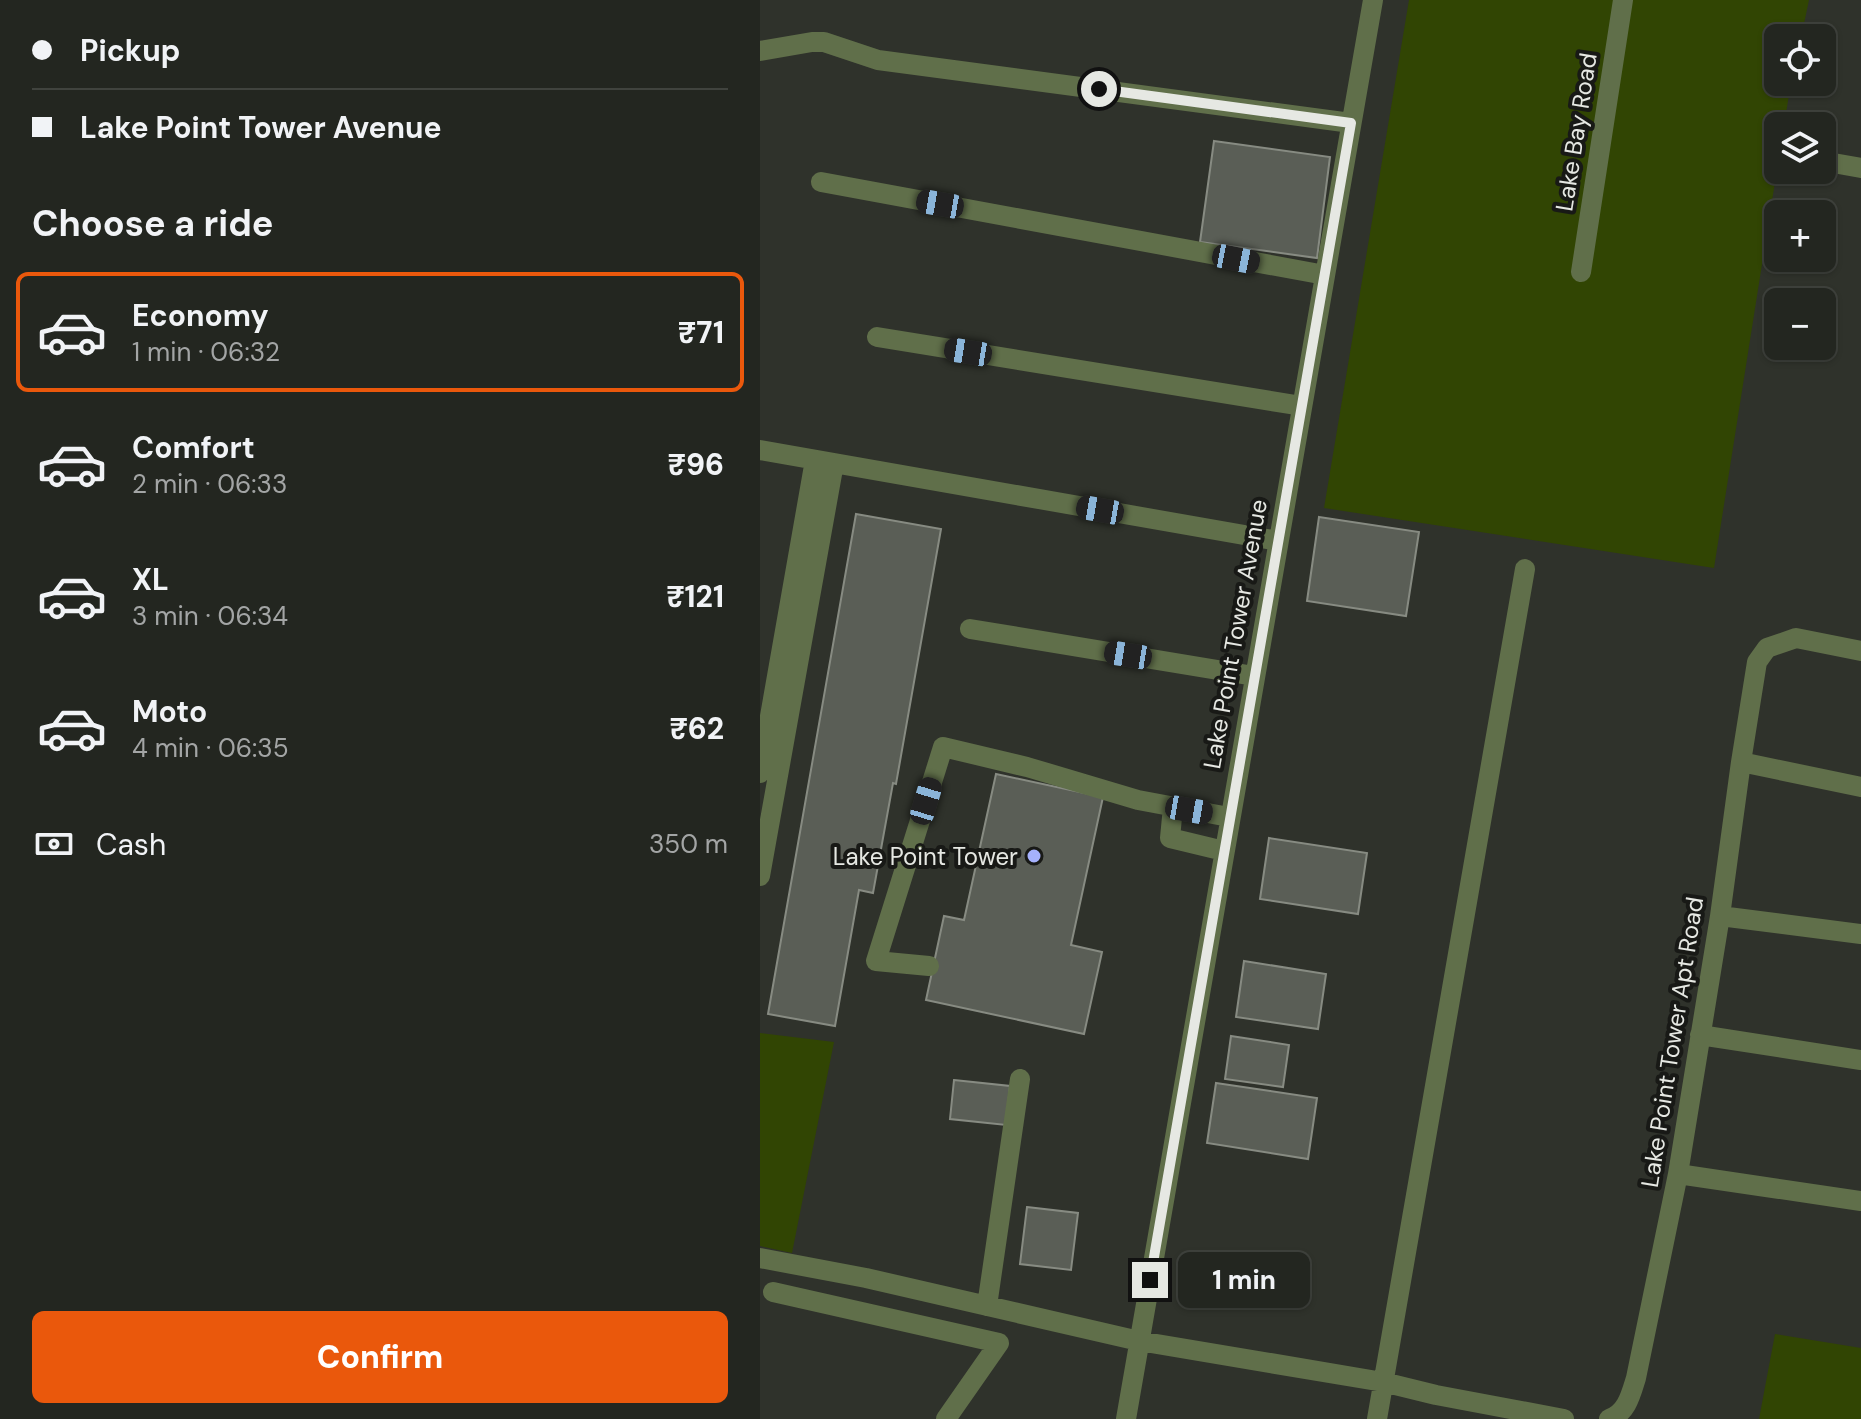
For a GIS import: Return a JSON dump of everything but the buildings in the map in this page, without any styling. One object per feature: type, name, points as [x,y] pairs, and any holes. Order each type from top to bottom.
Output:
[{"type":"street","name":"Lake Point Tower Avenue","points":[[1126,1419],[1373,0]]},
{"type":"street","name":"Lake Bay Road","points":[[1581,272],[1623,0]]},
{"type":"street","points":[[760,51],[824,42],[878,60],[1351,123]]},
{"type":"street","points":[[1836,164],[1861,168]]},
{"type":"street","points":[[821,182],[1325,275]]},
{"type":"street","points":[[877,337],[1302,406]]},
{"type":"street","points":[[760,450],[1278,541]]},
{"type":"street","points":[[760,773],[824,462]]},
{"type":"street","points":[[760,876],[824,462]]},
{"type":"street","points":[[1377,1419],[1525,569]]},
{"type":"street","points":[[970,629],[1254,676]]},
{"type":"street","name":"Lake Point Tower Apt Road","points":[[1609,1419],[1629,1402],[1636,1378],[1678,1174],[1757,662],[1767,648],[1796,638],[1861,651]]},
{"type":"street","points":[[929,966],[876,961],[943,747],[1027,767],[1138,800],[1229,817]]},
{"type":"street","points":[[1741,762],[1861,787]]},
{"type":"street","points":[[1173,807],[1170,838],[1224,851]]},
{"type":"street","points":[[1720,916],[1861,934]]},
{"type":"street","points":[[1700,1035],[1861,1060]]},
{"type":"street","points":[[987,1306],[1020,1079]]},
{"type":"street","points":[[1678,1174],[1861,1201]]},
{"type":"street","points":[[760,1258],[866,1278],[1139,1341],[1383,1382],[1564,1419]]},
{"type":"street","points":[[860,1312],[866,1278]]},
{"type":"street","points":[[773,1292],[999,1343],[946,1419]]},
{"type":"green space","points":[[1409,0],[1809,0],[1804,24],[1764,24],[1764,96],[1789,96],[1786,112],[1764,112],[1764,184],[1775,184],[1772,200],[1764,200],[1764,252],[1714,568],[1324,508]]},
{"type":"green space","points":[[760,1033],[834,1042],[792,1253],[760,1246]]},
{"type":"green space","points":[[1775,1334],[1861,1348],[1861,1419],[1759,1419]]},
{"type":"place","name":"Lake Point Tower","points":[[1034,856]]},
{"type":"route","points":[[1099,89],[1351,123],[1150,1280]]}]
